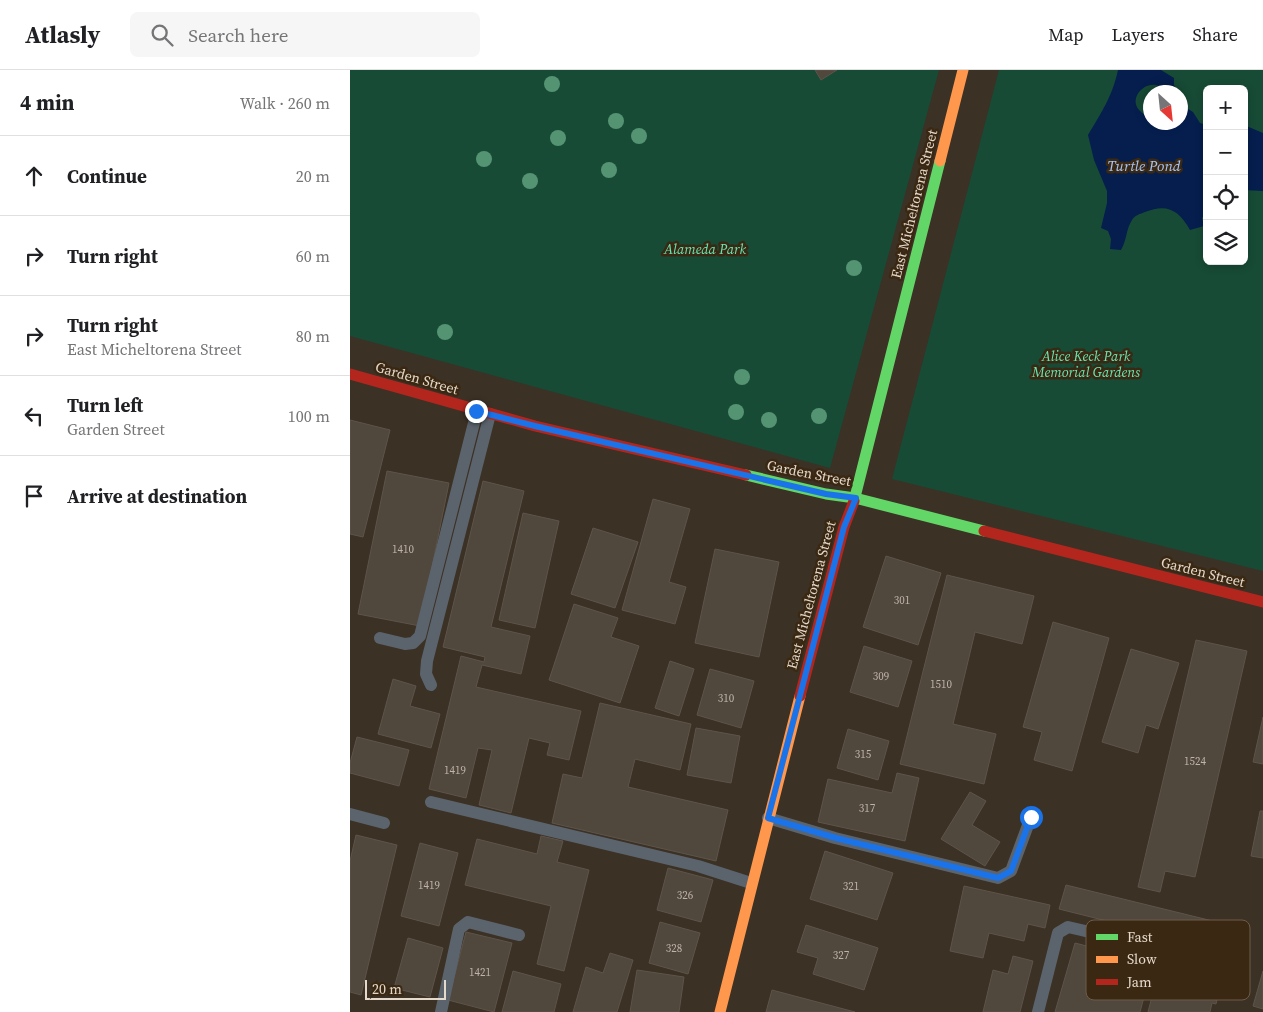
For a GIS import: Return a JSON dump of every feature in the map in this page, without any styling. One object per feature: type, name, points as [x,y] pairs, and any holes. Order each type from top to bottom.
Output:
[{"type":"street","name":"East Micheltorena Street","points":[[720,1012],[751,883],[844,527],[856,498],[963,70]]},
{"type":"street","name":"Garden Street","points":[[350,374],[476,411],[826,494],[856,498],[1263,602]]},
{"type":"lane","points":[[380,638],[405,644],[418,640],[420,636],[476,411]]},
{"type":"lane","points":[[431,686],[426,674],[427,661],[490,414]]},
{"type":"lane","points":[[431,802],[698,866],[751,883]]},
{"type":"lane","points":[[350,814],[384,823]]},
{"type":"lane","points":[[768,818],[836,838],[998,878],[1011,871],[1031,817]]},
{"type":"lane","points":[[441,1012],[458,929],[468,922],[520,935]]},
{"type":"lane","points":[[1038,1012],[1058,933],[1068,927],[1086,930]]},
{"type":"green space","name":"Alameda Park","points":[[350,70],[939,70],[830,468],[350,336]]},
{"type":"green space","name":"Alice Keck Park Memorial Gardens","points":[[999,70],[1263,70],[1263,571],[892,479]]},
{"type":"water","name":"Turtle Pond","points":[[1118,70],[1161,70],[1174,78],[1174,85],[1143,85],[1143,89],[1136,98],[1136,105],[1143,113],[1143,130],[1188,130],[1188,109],[1193,112],[1200,123],[1203,124],[1203,226],[1190,230],[1181,217],[1172,210],[1166,208],[1153,209],[1133,218],[1121,250],[1110,249],[1111,239],[1108,231],[1101,228],[1107,203],[1107,191],[1094,160],[1088,135],[1110,96]]},
{"type":"water","points":[[1248,127],[1263,133],[1263,191],[1248,190]]},
{"type":"building","points":[[815,70],[837,70],[821,80]]},
{"type":"building","points":[[350,420],[390,430],[363,537],[350,534]]},
{"type":"building","points":[[387,471],[449,483],[420,626],[358,614]]},
{"type":"building","points":[[483,481],[524,491],[491,627],[530,636],[521,674],[482,665],[476,687],[581,711],[569,760],[547,755],[550,743],[529,738],[511,813],[479,805],[492,750],[478,748],[466,798],[429,789],[461,656],[484,662],[485,657],[443,647]]},
{"type":"building","points":[[653,499],[690,509],[669,582],[686,587],[675,624],[622,610]]},
{"type":"building","points":[[523,513],[559,521],[535,628],[499,620]]},
{"type":"building","points":[[593,528],[638,542],[615,608],[571,594]]},
{"type":"building","points":[[715,549],[779,562],[759,657],[695,643]]},
{"type":"building","points":[[886,556],[941,573],[918,645],[863,627]]},
{"type":"building","points":[[947,575],[1034,596],[1022,644],[975,632],[953,724],[996,734],[984,784],[900,764]]},
{"type":"building","points":[[574,604],[618,618],[611,637],[639,646],[620,703],[549,680]]},
{"type":"building","points":[[1053,622],[1109,638],[1072,771],[1034,760],[1042,732],[1023,727]]},
{"type":"building","points":[[1196,640],[1247,651],[1195,877],[1165,871],[1160,892],[1138,887]]},
{"type":"building","points":[[864,646],[912,661],[898,707],[850,692]]},
{"type":"building","points":[[1131,649],[1179,663],[1158,729],[1146,725],[1138,753],[1102,742]]},
{"type":"building","points":[[670,661],[694,669],[679,716],[655,708]]},
{"type":"building","points":[[710,669],[754,681],[741,728],[697,715]]},
{"type":"building","points":[[393,679],[416,686],[410,706],[440,714],[431,748],[378,734]]},
{"type":"building","points":[[600,703],[691,724],[680,770],[635,759],[628,787],[728,810],[716,861],[552,823],[563,774],[582,778]]},
{"type":"building","points":[[1263,717],[1263,764],[1253,762]]},
{"type":"building","points":[[696,728],[740,736],[731,783],[687,775]]},
{"type":"building","points":[[848,729],[889,741],[878,780],[837,768]]},
{"type":"building","points":[[357,737],[409,750],[399,786],[350,773],[350,763]]},
{"type":"building","points":[[897,773],[919,778],[905,841],[818,822],[828,779],[892,793]]},
{"type":"building","points":[[970,792],[986,801],[972,825],[1000,842],[985,866],[941,839]]},
{"type":"building","points":[[1260,811],[1263,811],[1263,858],[1251,856]]},
{"type":"building","points":[[356,835],[397,845],[361,995],[350,992],[350,861]]},
{"type":"building","points":[[541,836],[563,841],[557,862],[589,870],[564,971],[537,964],[551,906],[465,885],[477,839],[537,854]]},
{"type":"building","points":[[420,843],[458,853],[439,926],[401,916]]},
{"type":"building","points":[[825,851],[893,873],[877,920],[810,899]]},
{"type":"building","points":[[668,868],[713,880],[701,922],[657,910]]},
{"type":"building","points":[[1066,885],[1209,920],[1103,920],[1059,909]]},
{"type":"building","points":[[964,886],[1050,905],[1045,928],[1028,924],[1024,941],[989,933],[983,958],[950,951]]},
{"type":"building","points":[[660,922],[700,933],[688,974],[649,963]]},
{"type":"building","points":[[806,925],[878,948],[864,990],[813,974],[818,958],[797,952]]},
{"type":"building","points":[[466,932],[512,943],[494,1012],[448,1000]]},
{"type":"building","points":[[408,938],[443,948],[430,997],[394,988]]},
{"type":"building","points":[[1075,943],[1086,946],[1086,1000],[1143,1000],[1140,1012],[1055,1012]]},
{"type":"building","points":[[610,953],[633,960],[617,1012],[573,1012],[586,967],[603,973]]},
{"type":"building","points":[[1013,956],[1033,961],[1020,1012],[983,1012],[993,970],[1008,974]]},
{"type":"building","points":[[637,970],[684,977],[679,1012],[630,1012]]},
{"type":"building","points":[[513,971],[561,984],[554,1012],[502,1012]]},
{"type":"building","points":[[1263,971],[1263,1009],[1253,1006]]},
{"type":"building","points":[[772,990],[855,1012],[766,1012]]},
{"type":"building","points":[[1151,1000],[1217,1000],[1216,1004],[1212,1003],[1210,1012],[1148,1012]]},
{"type":"traffic: fast","points":[[854,501],[940,161]]},
{"type":"traffic: fast","points":[[746,475],[826,494],[855,498],[984,531]]},
{"type":"traffic: slow","points":[[940,161],[963,70]]},
{"type":"traffic: slow","points":[[720,1012],[800,696]]},
{"type":"traffic: jam","points":[[350,374],[535,426],[746,475]]},
{"type":"traffic: jam","points":[[800,696],[844,527],[854,501]]},
{"type":"traffic: jam","points":[[984,531],[1263,602]]},
{"type":"route","points":[[476,411],[826,494],[856,498],[844,527],[768,818],[836,838],[998,878],[1011,871],[1031,817]]}]
